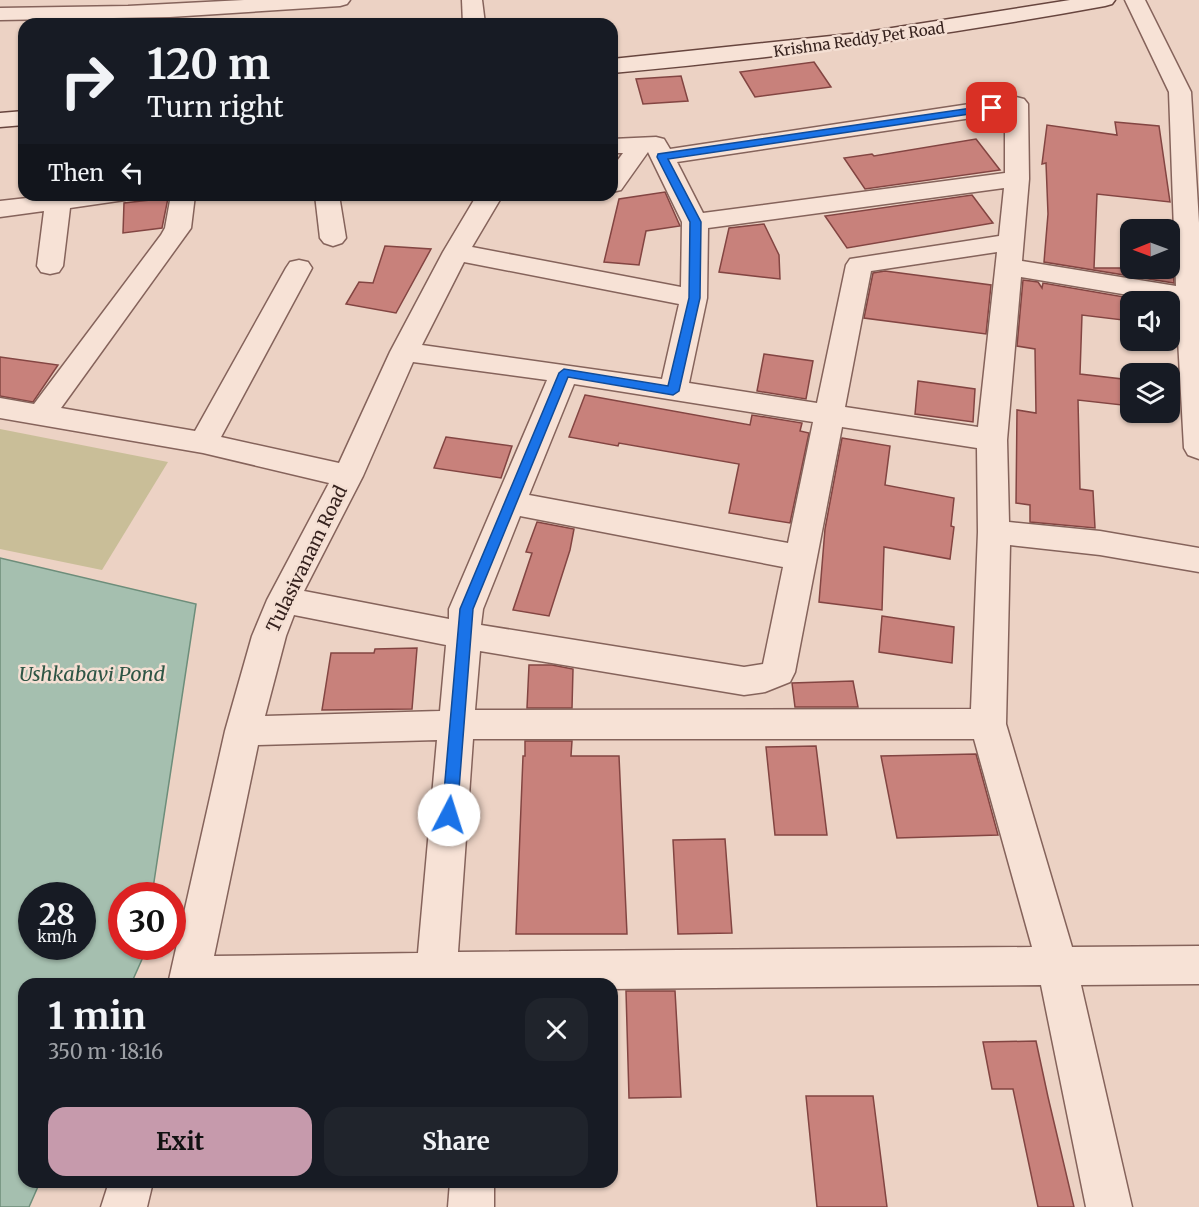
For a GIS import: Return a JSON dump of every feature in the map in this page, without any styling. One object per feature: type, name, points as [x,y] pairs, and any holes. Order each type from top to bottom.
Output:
[{"type":"street","points":[[0,14],[194,10],[340,0]]},
{"type":"street","points":[[472,0],[474,18]]},
{"type":"street","name":"Krishna Reddy Pet Road","points":[[618,48],[830,30],[1000,0]]},
{"type":"street","name":"Krishna Reddy Pet Road","points":[[618,65],[801,48],[998,20],[1105,0]]},
{"type":"street","points":[[1135,0],[1180,92],[1191,183],[1194,257],[1188,296],[1194,335],[1199,448]]},
{"type":"street","points":[[0,103],[18,102]]},
{"type":"street","points":[[618,147],[651,151],[1016,104],[1017,179],[993,440],[994,532],[988,724],[1058,966],[1109,1207]]},
{"type":"street","points":[[0,120],[18,118]]},
{"type":"street","points":[[618,183],[651,151]]},
{"type":"street","points":[[651,151],[696,222],[694,298],[673,391]]},
{"type":"street","points":[[696,222],[1017,179]]},
{"type":"street","points":[[0,209],[66,201]]},
{"type":"street","points":[[42,414],[173,237],[178,228],[182,201]]},
{"type":"street","points":[[328,201],[333,238]]},
{"type":"street","name":"Tulasivanam Road","points":[[189,978],[243,731],[269,636],[283,600],[348,476],[404,352],[486,201]]},
{"type":"street","points":[[50,266],[58,202]]},
{"type":"street","points":[[456,252],[694,298]]},
{"type":"street","points":[[283,600],[464,635],[744,681],[765,678],[778,672],[859,265],[1011,255],[1188,296]]},
{"type":"street","points":[[203,443],[299,268]]},
{"type":"street","points":[[404,352],[564,373],[993,440]]},
{"type":"street","points":[[436,974],[466,609],[564,373]]},
{"type":"street","points":[[0,408],[203,443],[348,476]]},
{"type":"street","points":[[510,503],[801,558]]},
{"type":"street","points":[[994,532],[1100,543],[1199,560]]},
{"type":"street","points":[[243,731],[457,724],[988,724]]},
{"type":"street","points":[[271,978],[436,974],[483,977],[1199,965]]},
{"type":"street","points":[[124,1207],[129,1188]]},
{"type":"street","points":[[471,1207],[472,1188]]},
{"type":"shaded area","points":[[0,429],[168,462],[102,570],[0,549]]},
{"type":"water","name":"Ushkabavi Pond","points":[[0,558],[196,604],[154,882],[108,882],[108,960],[142,960],[134,978],[18,978],[18,1188],[37,1188],[29,1207],[0,1207]]},
{"type":"building","points":[[814,62],[831,87],[755,97],[740,72]]},
{"type":"building","points":[[681,76],[688,101],[643,104],[636,79]]},
{"type":"building","points":[[1115,122],[1159,126],[1170,202],[1097,194],[1094,268],[1120,268],[1120,274],[1044,262],[1048,214],[1046,163],[1042,164],[1047,125],[1117,135]]},
{"type":"building","points":[[976,139],[1000,170],[865,189],[844,158],[872,154],[874,156]]},
{"type":"building","points":[[665,192],[680,226],[646,231],[639,265],[604,262],[619,199]]},
{"type":"building","points":[[972,195],[993,223],[847,248],[825,216]]},
{"type":"building","points":[[167,201],[162,228],[123,233],[124,203]]},
{"type":"building","points":[[764,224],[779,255],[780,279],[719,272],[729,228]]},
{"type":"building","points":[[385,246],[431,249],[396,313],[346,304],[359,282],[373,283]]},
{"type":"building","points":[[885,271],[991,285],[986,334],[864,318],[873,273]]},
{"type":"building","points":[[1149,279],[1174,279],[1174,283]]},
{"type":"building","points":[[1023,280],[1038,282],[1042,288],[1043,283],[1120,296],[1120,320],[1082,315],[1080,374],[1120,379],[1120,405],[1078,400],[1080,489],[1093,491],[1095,528],[1030,522],[1030,505],[1016,503],[1017,410],[1036,413],[1035,349],[1017,346]]},
{"type":"building","points":[[764,354],[813,361],[806,399],[757,391]]},
{"type":"building","points":[[0,357],[58,365],[33,402],[0,396]]},
{"type":"building","points":[[918,381],[975,389],[973,422],[915,414]]},
{"type":"building","points":[[585,395],[750,425],[752,415],[802,423],[800,431],[809,433],[790,523],[729,513],[739,464],[619,443],[618,446],[569,437]]},
{"type":"building","points":[[446,437],[512,446],[501,478],[434,468]]},
{"type":"building","points":[[842,438],[890,446],[885,485],[954,498],[951,526],[954,527],[950,559],[884,547],[882,610],[819,602],[825,529]]},
{"type":"building","points":[[537,522],[574,529],[570,550],[549,616],[513,610],[532,553],[526,552]]},
{"type":"building","points":[[882,616],[954,627],[952,663],[879,652]]},
{"type":"building","points":[[417,648],[412,709],[322,710],[331,653],[374,653],[375,649]]},
{"type":"building","points":[[529,665],[552,665],[573,669],[572,708],[527,708]]},
{"type":"building","points":[[853,681],[858,707],[795,707],[792,683]]},
{"type":"building","points":[[525,741],[572,741],[571,756],[619,756],[627,934],[516,934]]},
{"type":"building","points":[[816,746],[827,835],[775,835],[766,747]]},
{"type":"building","points":[[976,754],[998,835],[897,838],[881,756]]},
{"type":"building","points":[[725,839],[732,933],[678,934],[673,840]]},
{"type":"building","points":[[626,991],[675,991],[681,1097],[629,1098]]},
{"type":"building","points":[[1036,1041],[1074,1207],[1038,1207],[1013,1089],[992,1089],[983,1042]]},
{"type":"building","points":[[806,1096],[873,1096],[887,1207],[817,1207]]},
{"type":"route","points":[[449,815],[466,609],[564,373],[673,391],[694,298],[696,222],[662,157],[992,108]]}]
